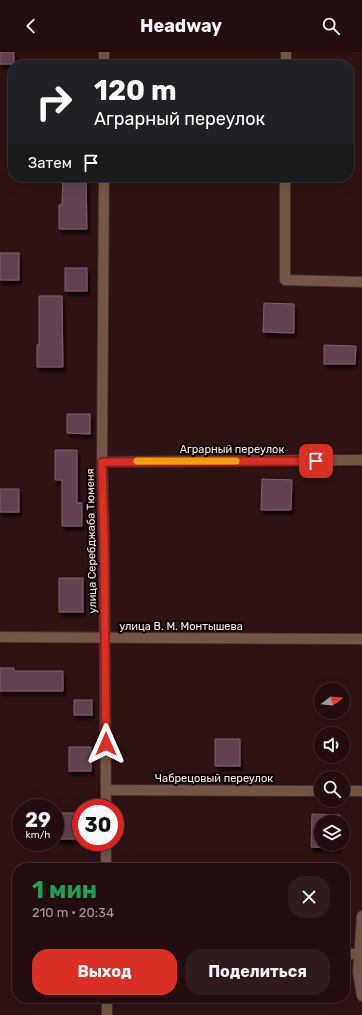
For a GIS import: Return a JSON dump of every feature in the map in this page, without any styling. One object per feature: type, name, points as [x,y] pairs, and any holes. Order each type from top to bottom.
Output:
[{"type":"street","name":"улица Серебджаба Тюменя","points":[[104,182],[102,462],[106,799]]},
{"type":"street","points":[[285,182],[285,280],[362,282]]},
{"type":"street","name":"Аграрный переулок","points":[[102,462],[362,460]]},
{"type":"street","name":"улица В. М. Монтышева","points":[[0,637],[362,639]]},
{"type":"street","name":"Чабрецовый переулок","points":[[106,790],[314,791]]},
{"type":"street","points":[[350,791],[362,791]]},
{"type":"street","points":[[106,851],[106,863]]},
{"type":"street","points":[[362,916],[358,972],[362,996]]},
{"type":"street","points":[[350,954],[359,954]]},
{"type":"street","points":[[107,1003],[107,1015]]},
{"type":"building","points":[[0,52],[14,52],[14,60],[8,60],[8,64],[0,64]]},
{"type":"building","points":[[63,182],[86,182],[87,229],[59,229],[59,205],[62,205]]},
{"type":"building","points":[[0,253],[19,253],[19,280],[0,280]]},
{"type":"building","points":[[65,268],[87,268],[87,291],[65,291]]},
{"type":"building","points":[[39,296],[62,296],[63,367],[37,367],[37,345],[39,345]]},
{"type":"building","points":[[264,303],[294,304],[294,333],[263,332]]},
{"type":"building","points":[[324,345],[356,346],[355,364],[324,364]]},
{"type":"building","points":[[67,414],[90,414],[90,434],[67,433]]},
{"type":"building","points":[[55,450],[77,450],[77,503],[82,503],[82,526],[62,526],[62,480],[55,480]]},
{"type":"building","points":[[262,479],[292,480],[291,510],[261,510]]},
{"type":"building","points":[[0,489],[19,489],[19,512],[0,512]]},
{"type":"building","points":[[59,578],[83,578],[83,612],[59,612]]},
{"type":"building","points":[[0,668],[14,668],[14,671],[63,671],[63,691],[0,691]]},
{"type":"building","points":[[74,700],[92,700],[92,715],[74,715]]},
{"type":"building","points":[[215,739],[240,739],[240,766],[215,766]]},
{"type":"building","points":[[69,747],[91,747],[91,771],[69,771]]},
{"type":"building","points":[[64,813],[72,813],[72,839],[64,839]]},
{"type":"building","points":[[312,814],[340,815],[314,815],[314,847],[311,847]]},
{"type":"slow traffic","points":[[137,461],[236,461]]},
{"type":"route","points":[[106,744],[102,462],[316,461]]}]
